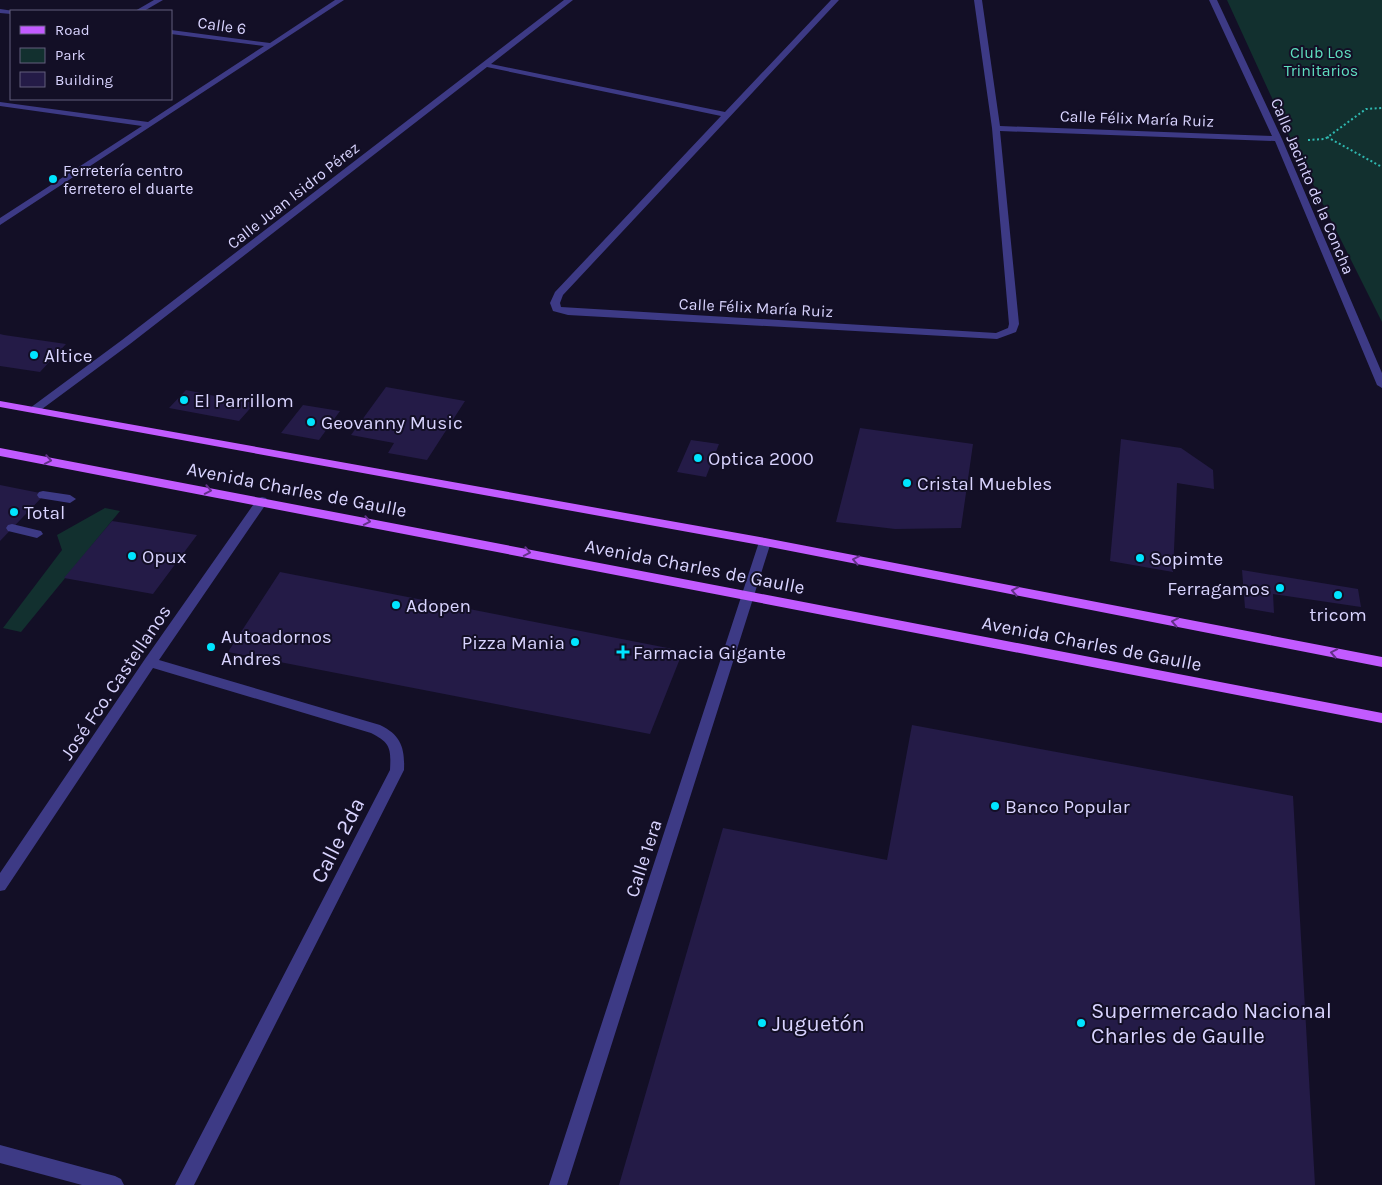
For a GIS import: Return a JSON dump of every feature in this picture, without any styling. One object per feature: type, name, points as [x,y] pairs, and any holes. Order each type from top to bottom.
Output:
[{"type":"main road","name":"Avenida Charles de Gaulle","points":[[0,404],[765,542],[1382,662]]},
{"type":"main road","name":"Avenida Charles de Gaulle","points":[[0,452],[1382,718]]},
{"type":"street","points":[[141,10],[159,0]]},
{"type":"street","points":[[1,221],[340,0]]},
{"type":"street","name":"Calle Juan Isidro Pérez","points":[[34,410],[134,336],[569,0]]},
{"type":"street","name":"Calle Félix María Ruiz","points":[[835,0],[558,294],[555,303],[557,309],[588,314],[997,336],[1012,330],[1014,324],[996,128],[978,0]]},
{"type":"street","name":"Calle Jacinto de la Concha","points":[[1213,0],[1278,140],[1382,385]]},
{"type":"street","name":"Calle 6","points":[[172,32],[270,45]]},
{"type":"street","points":[[486,65],[727,115]]},
{"type":"street","points":[[0,104],[148,124]]},
{"type":"street","name":"Calle Félix María Ruiz","points":[[996,128],[1278,140]]},
{"type":"street","points":[[43,496],[70,500]]},
{"type":"street","name":"José Fco. Castellanos","points":[[0,885],[150,662],[262,501]]},
{"type":"street","points":[[12,528],[37,534]]},
{"type":"street","name":"Calle 1era","points":[[558,1185],[765,542]]},
{"type":"street","name":"Calle 2da","points":[[150,662],[374,729],[388,735],[398,750],[397,770],[184,1185]]},
{"type":"street","points":[[0,1154],[115,1185]]},
{"type":"path","points":[[1278,140],[1325,139],[1366,109],[1382,108]]},
{"type":"path","points":[[1327,138],[1382,167]]},
{"type":"green space","name":"Club Los Trinitarios","points":[[1227,0],[1382,0],[1382,322],[1293,144]]},
{"type":"green space","points":[[105,508],[120,511],[21,632],[3,628],[62,550],[57,535]]},
{"type":"building","name":"Altice","points":[[0,334],[66,344],[40,372],[0,366]]},
{"type":"building","points":[[386,387],[465,401],[427,460],[388,453],[394,443],[351,435]]},
{"type":"building","points":[[186,390],[255,403],[239,421],[169,408]]},
{"type":"building","name":"Geovanny Music","points":[[303,405],[340,411],[319,440],[281,433]]},
{"type":"building","name":"Cristal Muebles","points":[[860,428],[973,444],[961,528],[895,529],[836,522]]},
{"type":"building","points":[[1121,439],[1181,448],[1213,470],[1214,489],[1177,483],[1173,572],[1110,561]]},
{"type":"building","name":"Optica 2000","points":[[691,440],[719,444],[706,477],[677,472]]},
{"type":"building","name":"Total","points":[[0,485],[45,494],[0,541]]},
{"type":"building","name":"Opux","points":[[112,521],[197,535],[153,594],[64,578]]},
{"type":"building","name":"Ferragamos","points":[[1242,570],[1358,589],[1361,607],[1273,594],[1274,613],[1245,608]]},
{"type":"building","points":[[280,572],[683,651],[650,734],[228,652]]},
{"type":"building","name":"Supermercado Nacional Charles de Gaulle","points":[[912,725],[1293,796],[1315,1185],[619,1185],[723,828],[887,860]]},
{"type":"place","name":"Ferretería centro ferretero el duarte","points":[[53,179]]},
{"type":"place","name":"Altice","points":[[34,355]]},
{"type":"place","name":"El Parrillom","points":[[184,400]]},
{"type":"place","name":"Geovanny Music","points":[[311,422]]},
{"type":"place","name":"Optica 2000","points":[[698,458]]},
{"type":"place","name":"Cristal Muebles","points":[[907,483]]},
{"type":"place","name":"Total","points":[[14,512]]},
{"type":"place","name":"Opux","points":[[132,556]]},
{"type":"place","name":"Sopimte","points":[[1140,558]]},
{"type":"place","name":"Ferragamos","points":[[1280,588]]},
{"type":"place","name":"tricom","points":[[1338,595]]},
{"type":"place","name":"Adopen","points":[[396,605]]},
{"type":"place","name":"Pizza Mania","points":[[575,642]]},
{"type":"place","name":"Autoadornos Andres","points":[[211,647]]},
{"type":"place","name":"Farmacia Gigante","points":[[623,652]]},
{"type":"place","name":"Banco Popular","points":[[995,806]]},
{"type":"place","name":"Juguetón","points":[[762,1023]]},
{"type":"place","name":"Supermercado Nacional Charles de Gaulle","points":[[1081,1023]]}]
